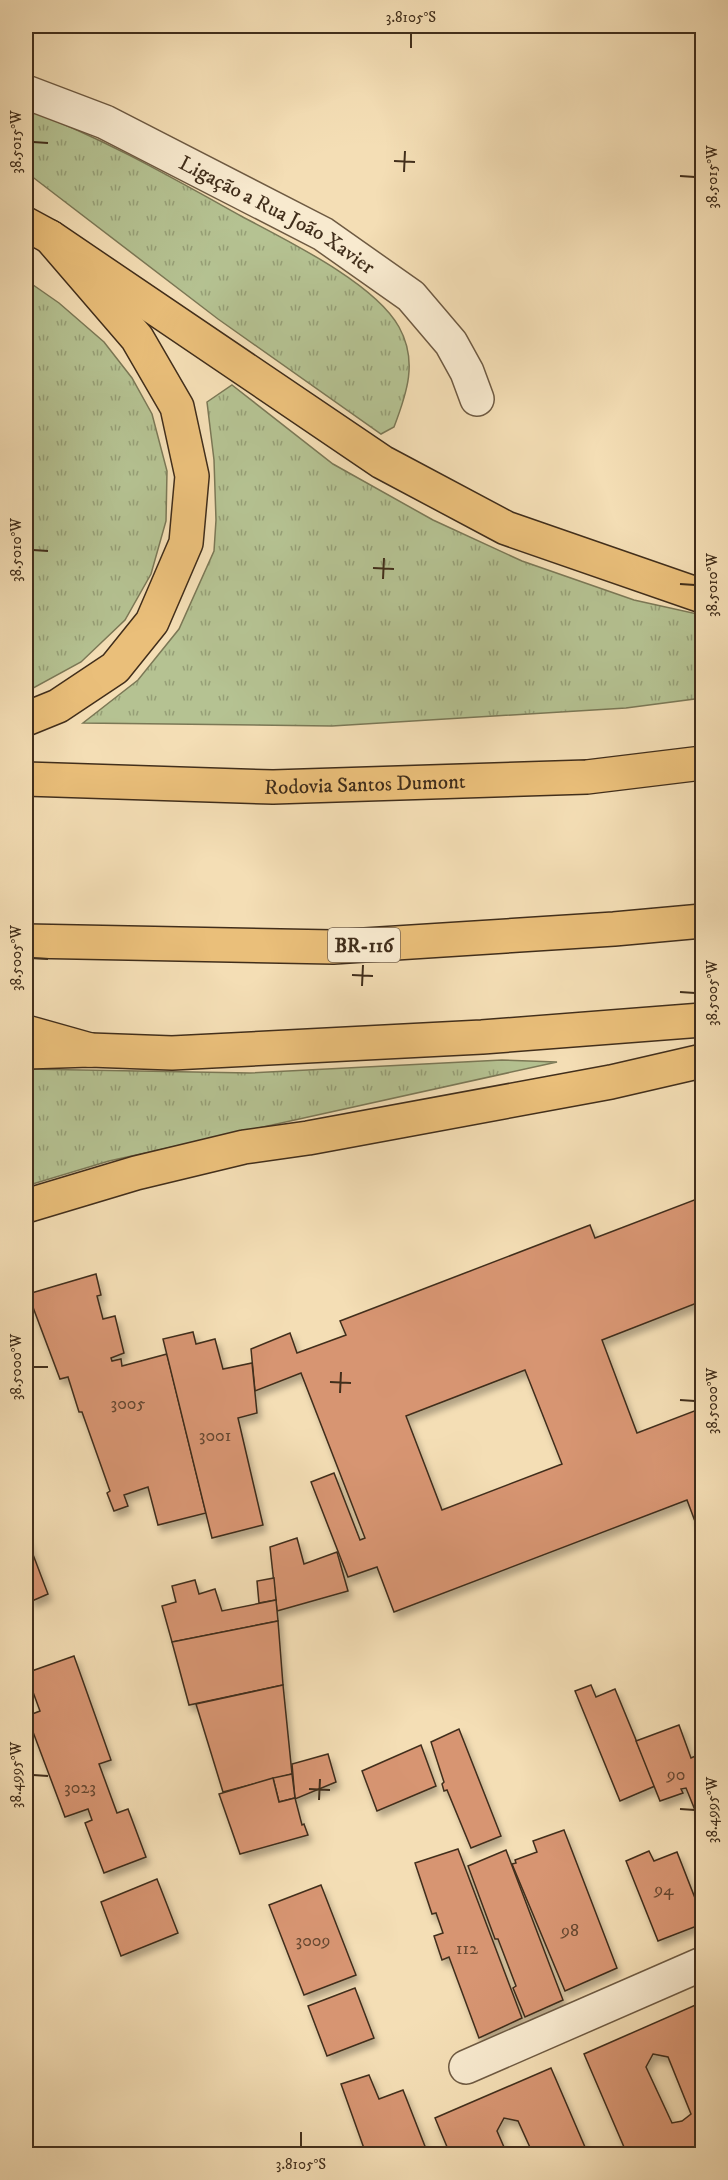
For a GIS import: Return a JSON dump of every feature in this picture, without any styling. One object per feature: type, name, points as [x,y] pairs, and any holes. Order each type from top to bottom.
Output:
[{"type":"main road","points":[[38,230],[382,462],[506,528],[702,596]]},
{"type":"main road","points":[[26,719],[58,706],[115,668],[152,622],[186,543],[192,476],[177,407],[137,338],[38,230]]},
{"type":"main road","name":"Rodovia Santos Dumont","points":[[26,779],[273,787],[587,777],[702,763]]},
{"type":"main road","name":"BR-116","points":[[26,941],[333,947],[702,921]]},
{"type":"main road","points":[[26,1052],[90,1050],[172,1053],[482,1037],[702,1020]]},
{"type":"main road","points":[[26,1032],[90,1050]]},
{"type":"main road","points":[[26,1206],[136,1173],[244,1147],[308,1138],[600,1084],[702,1061]]},
{"type":"lane","name":"Ligação a Rua João Xavier","points":[[26,92],[105,122],[323,234],[411,296],[451,343],[467,372],[477,399]]},
{"type":"lane","points":[[466,2067],[702,1964]]},
{"type":"green space","points":[[26,109],[81,132],[162,172],[328,264],[371,294],[399,327],[408,352],[406,389],[394,427],[381,434],[218,319],[26,172]]},
{"type":"green space","points":[[26,280],[59,303],[104,342],[132,378],[152,414],[167,471],[166,521],[151,574],[125,620],[81,662],[26,692]]},
{"type":"green space","points":[[232,385],[333,464],[433,520],[522,561],[634,600],[702,615],[702,698],[626,708],[332,726],[83,723],[138,680],[179,629],[214,551],[216,520],[214,460],[207,402]]},
{"type":"green space","points":[[502,1060],[557,1062],[109,1161],[26,1186],[26,1069],[250,1073]]},
{"type":"building","points":[[702,1197],[702,1301],[602,1340],[637,1433],[702,1408],[702,1540],[687,1500],[394,1612],[377,1567],[348,1577],[311,1482],[334,1473],[360,1540],[365,1538],[301,1373],[255,1391],[251,1349],[290,1333],[297,1353],[346,1335],[340,1321],[590,1225],[595,1238]],"holes":[[[525,1370],[562,1464],[442,1510],[406,1416]]]},
{"type":"building","points":[[96,1274],[101,1295],[97,1296],[103,1319],[115,1316],[124,1353],[111,1358],[112,1361],[121,1359],[122,1366],[167,1354],[206,1513],[158,1525],[148,1487],[124,1495],[128,1506],[114,1511],[107,1493],[110,1491],[82,1412],[79,1412],[68,1377],[60,1379],[28,1294]]},
{"type":"building","points":[[193,1332],[196,1344],[215,1339],[223,1369],[252,1363],[257,1413],[238,1418],[263,1525],[212,1538],[163,1339]]},
{"type":"building","points":[[26,1536],[48,1594],[32,1601],[26,1585]]},
{"type":"building","points":[[297,1538],[304,1564],[337,1552],[348,1591],[277,1611],[270,1547]]},
{"type":"building","points":[[274,1578],[276,1600],[259,1603],[257,1581]]},
{"type":"building","points":[[195,1580],[199,1594],[215,1589],[222,1611],[276,1600],[278,1621],[172,1642],[162,1606],[176,1602],[172,1586]]},
{"type":"building","points":[[278,1621],[283,1685],[189,1705],[172,1642]]},
{"type":"building","points":[[74,1656],[111,1760],[99,1764],[117,1813],[128,1809],[146,1857],[104,1873],[85,1823],[92,1820],[88,1809],[65,1817],[27,1716],[40,1711],[26,1673]]},
{"type":"building","points":[[283,1685],[292,1774],[223,1792],[196,1704]]},
{"type":"building","points":[[591,1685],[596,1697],[615,1689],[655,1786],[620,1801],[575,1691]]},
{"type":"building","points":[[679,1725],[691,1758],[700,1754],[702,1761],[702,1813],[697,1815],[686,1788],[681,1789],[683,1793],[660,1801],[636,1741]]},
{"type":"building","points":[[459,1729],[501,1836],[471,1848],[447,1790],[444,1791],[442,1784],[444,1782],[431,1742]]},
{"type":"building","points":[[421,1745],[436,1786],[377,1811],[362,1771]]},
{"type":"building","points":[[328,1754],[336,1782],[295,1799],[292,1764]]},
{"type":"building","points":[[292,1774],[295,1798],[279,1802],[273,1778]]},
{"type":"building","points":[[273,1778],[279,1802],[295,1798],[302,1825],[304,1824],[308,1835],[240,1854],[219,1794]]},
{"type":"building","points":[[564,1830],[617,1968],[565,1991],[512,1864],[516,1863],[515,1860],[537,1852],[533,1841]]},
{"type":"building","points":[[458,1849],[522,2018],[479,2038],[449,1957],[442,1960],[434,1936],[443,1933],[436,1913],[432,1914],[415,1863]]},
{"type":"building","points":[[506,1850],[563,2000],[525,2017],[513,1988],[516,1986],[498,1939],[495,1939],[468,1866]]},
{"type":"building","points":[[649,1851],[654,1861],[677,1852],[702,1916],[702,1924],[658,1941],[626,1861]]},
{"type":"building","points":[[157,1879],[178,1933],[121,1956],[101,1902]]},
{"type":"building","points":[[321,1885],[356,1975],[304,1995],[269,1905]]},
{"type":"building","points":[[355,1988],[374,2038],[327,2056],[308,2006]]},
{"type":"building","points":[[700,2003],[702,2009],[702,2154],[627,2154],[584,2054]],"holes":[[[653,2054],[668,2057],[691,2114],[682,2121],[672,2123],[646,2067]]]},
{"type":"building","points":[[551,2068],[588,2154],[533,2154],[518,2121],[504,2118],[497,2131],[507,2154],[450,2154],[435,2118]]},
{"type":"building","points":[[369,2075],[379,2099],[403,2090],[428,2154],[366,2154],[341,2084]]}]
